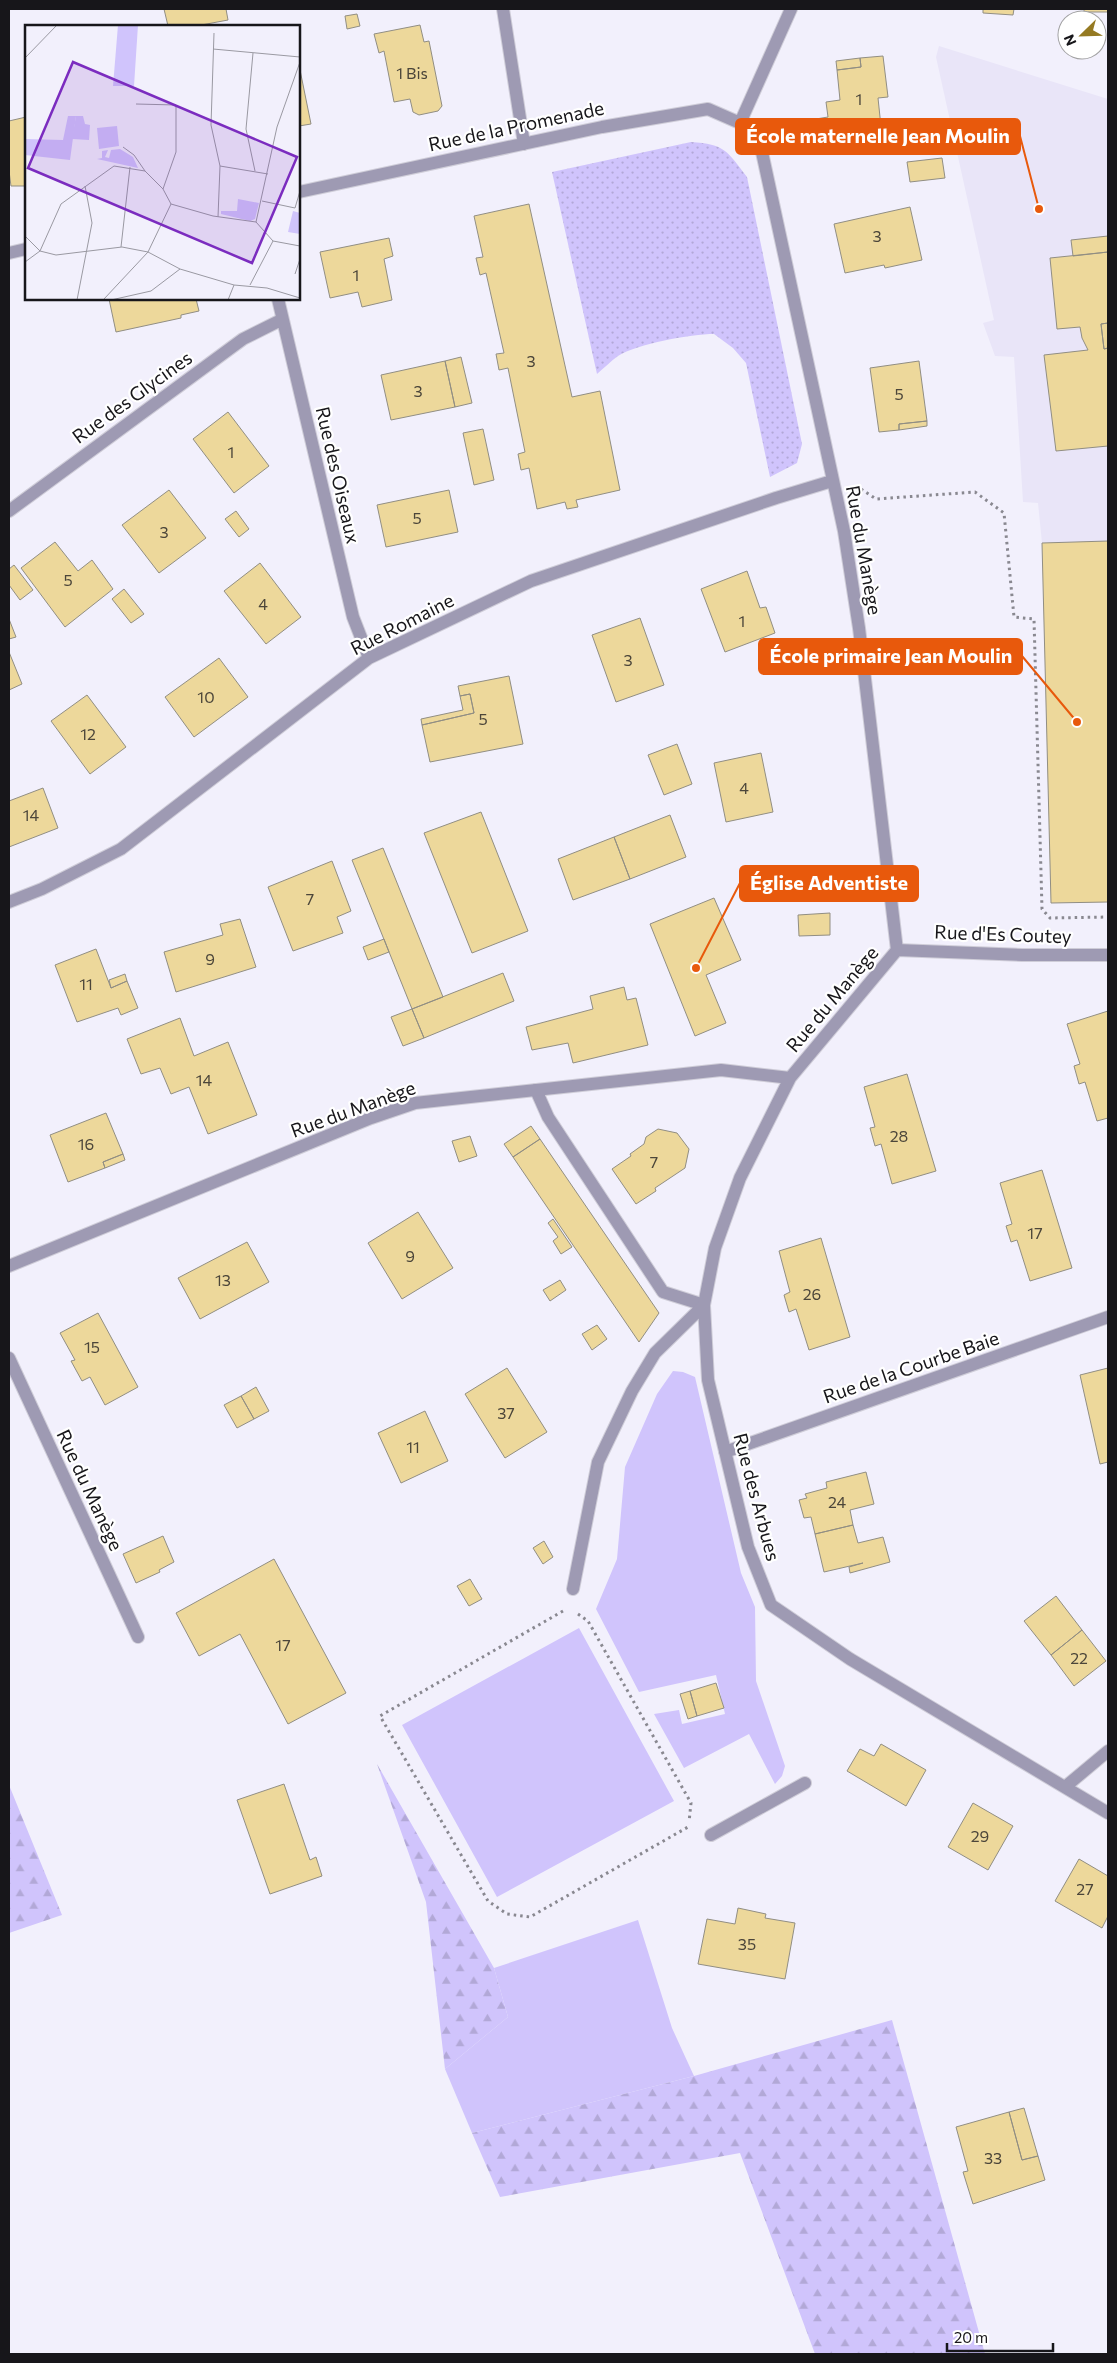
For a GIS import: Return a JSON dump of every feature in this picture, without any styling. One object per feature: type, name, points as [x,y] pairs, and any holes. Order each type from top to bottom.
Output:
[{"type":"street","points":[[503,9],[524,144]]},
{"type":"street","points":[[740,123],[791,9]]},
{"type":"street","name":"Rue de la Promenade","points":[[300,192],[602,127],[708,109],[740,123]]},
{"type":"street","name":"Rue du Manège","points":[[9,1266],[371,1118],[415,1103],[721,1070],[790,1078],[897,950],[859,628],[844,531],[760,143],[740,123]]},
{"type":"street","points":[[9,253],[25,249]]},
{"type":"street","name":"Rue des Oiseaux","points":[[278,300],[281,320],[352,617],[369,658]]},
{"type":"street","name":"Rue des Glycines","points":[[9,511],[243,339],[281,320]]},
{"type":"street","name":"Rue Romaine","points":[[9,902],[42,889],[121,849],[369,658],[531,581],[776,498],[832,482]]},
{"type":"street","name":"Rue d'Es Coutey","points":[[897,950],[1022,955],[1108,955]]},
{"type":"street","name":"Rue des Arbues","points":[[790,1078],[740,1178],[715,1248],[704,1306],[708,1380],[748,1547],[771,1605],[850,1658],[1108,1813]]},
{"type":"street","points":[[536,1090],[548,1117],[663,1292],[704,1306],[655,1353],[632,1391],[598,1462],[573,1589]]},
{"type":"street","name":"Rue de la Courbe Baie","points":[[725,1452],[1108,1317]]},
{"type":"street","name":"Rue du Manège","points":[[9,1358],[138,1637]]},
{"type":"street","points":[[1065,1787],[1108,1752]]},
{"type":"street","points":[[711,1835],[805,1783]]},
{"type":"path","points":[[860,488],[876,499],[975,492],[1004,513],[1014,617],[1034,619],[1042,909],[1050,918],[1108,917]]},
{"type":"path","points":[[573,1589],[569,1608],[380,1716],[488,1901],[507,1914],[530,1917],[688,1827],[711,1835]]},
{"type":"path","points":[[569,1608],[588,1621],[691,1803],[688,1827]]},
{"type":"shaded area","points":[[939,46],[1108,99],[1108,902],[1051,903],[1042,543],[1038,503],[1023,502],[1014,357],[995,356],[983,323],[994,320],[936,57]]},
{"type":"green space","points":[[691,142],[711,145],[724,150],[747,177],[802,444],[797,463],[770,477],[746,363],[733,348],[714,334],[679,338],[638,348],[618,356],[597,374],[552,172]]},
{"type":"green space","points":[[673,1371],[683,1372],[695,1377],[741,1573],[755,1607],[756,1681],[785,1766],[782,1776],[775,1784],[749,1734],[684,1768],[654,1714],[679,1710],[682,1724],[725,1714],[716,1675],[639,1692],[596,1609],[617,1559],[625,1467],[657,1394]]},
{"type":"green space","points":[[579,1628],[674,1801],[497,1897],[402,1725]]},
{"type":"green space","points":[[377,1764],[494,1968],[508,2017],[445,2069],[426,1902]]},
{"type":"green space","points":[[9,1785],[62,1915],[9,1933]]},
{"type":"green space","points":[[638,1920],[672,2028],[694,2076],[472,2133],[445,2069],[508,2017],[494,1968]]},
{"type":"green space","points":[[892,2020],[985,2354],[815,2354],[740,2153],[500,2197],[472,2133],[694,2076]]},
{"type":"building","points":[[164,9],[226,9],[228,20],[201,25],[168,25]]},
{"type":"building","points":[[983,9],[1014,9],[1013,15],[983,13]]},
{"type":"building","points":[[1108,9],[1108,12],[1107,10],[1084,10]]},
{"type":"building","points":[[357,14],[360,26],[347,29],[345,16]]},
{"type":"building","points":[[420,25],[424,42],[429,41],[442,106],[438,111],[419,115],[413,112],[410,99],[394,102],[384,51],[379,53],[374,34]]},
{"type":"building","points":[[883,56],[888,97],[878,98],[882,136],[820,143],[816,119],[828,117],[826,102],[840,100],[837,70],[861,67],[860,58]]},
{"type":"building","points":[[860,58],[861,67],[837,70],[836,61]]},
{"type":"building","points":[[300,70],[311,124],[300,126]]},
{"type":"building","points":[[25,117],[25,186],[11,186],[9,171],[9,121]]},
{"type":"building","points":[[942,158],[945,178],[910,182],[907,162]]},
{"type":"building","points":[[529,204],[572,397],[600,391],[620,490],[576,500],[578,507],[567,509],[565,502],[537,509],[529,468],[521,470],[518,454],[525,452],[508,368],[499,370],[496,354],[504,353],[486,273],[480,275],[476,258],[483,257],[474,216]]},
{"type":"building","points":[[910,207],[922,260],[885,268],[884,265],[845,273],[834,224]]},
{"type":"building","points":[[1108,236],[1108,252],[1073,256],[1071,240]]},
{"type":"building","points":[[389,238],[393,256],[384,259],[392,300],[362,307],[358,292],[330,298],[320,252]]},
{"type":"building","points":[[1108,252],[1108,323],[1101,324],[1104,349],[1108,348],[1108,446],[1056,451],[1044,355],[1088,350],[1082,338],[1080,327],[1057,329],[1050,258]]},
{"type":"building","points":[[109,300],[196,300],[199,311],[181,315],[181,318],[116,332]]},
{"type":"building","points":[[1108,323],[1108,348],[1104,349],[1101,324]]},
{"type":"building","points":[[461,357],[472,403],[455,407],[445,361]]},
{"type":"building","points":[[445,361],[455,407],[391,420],[381,375]]},
{"type":"building","points":[[919,361],[927,421],[899,424],[899,430],[879,432],[870,368]]},
{"type":"building","points":[[228,412],[269,466],[234,493],[193,439]]},
{"type":"building","points":[[927,421],[927,426],[899,430],[899,424]]},
{"type":"building","points":[[483,429],[494,480],[474,485],[463,433]]},
{"type":"building","points":[[169,490],[206,538],[159,573],[122,525]]},
{"type":"building","points":[[449,490],[458,532],[386,547],[377,505]]},
{"type":"building","points":[[236,511],[249,529],[239,537],[225,519]]},
{"type":"building","points":[[1108,541],[1108,902],[1051,903],[1042,543]]},
{"type":"building","points":[[55,542],[78,571],[92,560],[113,589],[65,627],[21,568]]},
{"type":"building","points":[[260,563],[301,617],[266,644],[224,591]]},
{"type":"building","points":[[14,565],[33,590],[20,600],[9,585],[9,569]]},
{"type":"building","points":[[747,571],[760,608],[766,607],[775,633],[725,652],[701,589]]},
{"type":"building","points":[[124,589],[144,614],[131,623],[112,599]]},
{"type":"building","points":[[640,618],[664,685],[616,702],[592,635]]},
{"type":"building","points":[[9,619],[16,637],[9,639]]},
{"type":"building","points":[[9,652],[22,684],[9,690]]},
{"type":"building","points":[[219,658],[248,697],[194,737],[165,697]]},
{"type":"building","points":[[509,676],[523,744],[430,762],[422,725],[474,713],[470,694],[460,696],[458,686]]},
{"type":"building","points":[[470,694],[474,713],[422,725],[421,719],[463,710],[460,696]]},
{"type":"building","points":[[87,695],[126,747],[90,774],[51,721]]},
{"type":"building","points":[[677,744],[692,784],[664,795],[648,755]]},
{"type":"building","points":[[761,753],[773,812],[726,822],[714,763]]},
{"type":"building","points":[[43,788],[58,828],[9,847],[9,801]]},
{"type":"building","points":[[481,812],[528,931],[472,953],[424,833]]},
{"type":"building","points":[[670,815],[686,857],[630,879],[614,837]]},
{"type":"building","points":[[614,837],[630,879],[573,900],[558,859]]},
{"type":"building","points":[[383,848],[443,997],[412,1009],[352,860]]},
{"type":"building","points":[[332,861],[351,911],[337,917],[343,933],[293,951],[268,887]]},
{"type":"building","points":[[714,898],[741,960],[706,975],[726,1023],[695,1036],[650,924]]},
{"type":"building","points":[[830,913],[830,935],[799,936],[798,915]]},
{"type":"building","points":[[240,919],[256,967],[176,992],[164,952],[223,935],[220,924]]},
{"type":"building","points":[[384,939],[389,952],[368,960],[363,947]]},
{"type":"building","points":[[96,949],[111,988],[127,981],[138,1008],[121,1015],[118,1008],[77,1022],[55,965]]},
{"type":"building","points":[[503,973],[514,1001],[424,1038],[412,1009]]},
{"type":"building","points":[[125,974],[127,981],[111,988],[109,980]]},
{"type":"building","points":[[624,987],[627,1000],[636,998],[648,1045],[573,1063],[568,1043],[532,1050],[526,1027],[593,1009],[590,996]]},
{"type":"building","points":[[412,1009],[424,1038],[403,1046],[391,1017]]},
{"type":"building","points":[[1108,1011],[1108,1118],[1097,1121],[1085,1082],[1079,1084],[1074,1066],[1080,1064],[1067,1024]]},
{"type":"building","points":[[180,1018],[194,1056],[228,1042],[257,1115],[208,1134],[189,1087],[171,1094],[160,1068],[141,1074],[127,1039]]},
{"type":"building","points":[[907,1074],[936,1171],[892,1184],[881,1144],[875,1146],[870,1128],[875,1127],[864,1087]]},
{"type":"building","points":[[106,1113],[123,1154],[103,1162],[105,1168],[68,1182],[50,1135]]},
{"type":"building","points":[[531,1126],[540,1139],[513,1157],[504,1144]]},
{"type":"building","points":[[658,1129],[677,1133],[689,1149],[685,1168],[655,1188],[656,1191],[636,1204],[612,1169],[631,1156],[630,1154],[644,1144],[646,1137]]},
{"type":"building","points":[[470,1136],[477,1156],[459,1162],[452,1141]]},
{"type":"building","points":[[540,1139],[659,1313],[639,1342],[513,1157]]},
{"type":"building","points":[[123,1154],[125,1160],[105,1168],[103,1162]]},
{"type":"building","points":[[1042,1170],[1072,1268],[1030,1281],[1017,1240],[1011,1242],[1006,1226],[1012,1224],[1000,1183]]},
{"type":"building","points":[[418,1212],[453,1268],[402,1299],[368,1243]]},
{"type":"building","points":[[553,1219],[572,1247],[561,1254],[553,1241],[558,1237],[548,1223]]},
{"type":"building","points":[[821,1238],[850,1337],[809,1350],[796,1309],[789,1312],[784,1295],[790,1292],[779,1251]]},
{"type":"building","points":[[247,1242],[269,1282],[200,1319],[178,1278]]},
{"type":"building","points":[[560,1280],[566,1290],[550,1301],[543,1290]]},
{"type":"building","points":[[98,1313],[138,1387],[105,1405],[90,1377],[82,1381],[71,1361],[75,1360],[60,1333]]},
{"type":"building","points":[[597,1325],[607,1339],[592,1350],[582,1334]]},
{"type":"building","points":[[507,1368],[547,1432],[505,1458],[465,1394]]},
{"type":"building","points":[[1108,1368],[1108,1462],[1100,1464],[1080,1375]]},
{"type":"building","points":[[256,1387],[269,1411],[254,1419],[241,1396]]},
{"type":"building","points":[[241,1396],[254,1419],[237,1428],[224,1405]]},
{"type":"building","points":[[425,1411],[448,1461],[401,1483],[378,1433]]},
{"type":"building","points":[[866,1472],[874,1504],[850,1510],[853,1525],[815,1534],[811,1517],[804,1518],[799,1500],[807,1498],[805,1494],[827,1488],[826,1482]]},
{"type":"building","points":[[853,1525],[858,1543],[883,1537],[890,1562],[850,1573],[849,1567],[863,1563],[824,1572],[815,1534]]},
{"type":"building","points":[[163,1536],[174,1562],[159,1570],[160,1572],[136,1583],[123,1554]]},
{"type":"building","points":[[544,1541],[553,1557],[543,1564],[533,1548]]},
{"type":"building","points":[[274,1559],[346,1693],[288,1724],[240,1634],[199,1656],[176,1613]]},
{"type":"building","points":[[470,1579],[482,1599],[469,1606],[457,1586]]},
{"type":"building","points":[[1056,1596],[1082,1630],[1051,1655],[1024,1621]]},
{"type":"building","points":[[1082,1630],[1106,1661],[1074,1686],[1051,1655]]},
{"type":"building","points":[[716,1683],[724,1708],[697,1716],[690,1691]]},
{"type":"building","points":[[690,1691],[697,1716],[688,1719],[680,1694]]},
{"type":"building","points":[[881,1744],[926,1770],[906,1806],[847,1771],[860,1749],[874,1756]]},
{"type":"building","points":[[284,1784],[310,1860],[316,1857],[322,1876],[270,1894],[237,1800]]},
{"type":"building","points":[[973,1803],[1013,1826],[988,1870],[948,1847]]},
{"type":"building","points":[[1079,1859],[1108,1876],[1108,1916],[1102,1928],[1055,1901]]},
{"type":"building","points":[[738,1908],[766,1914],[765,1918],[795,1923],[785,1979],[698,1964],[707,1919],[735,1924]]},
{"type":"building","points":[[1024,2108],[1038,2156],[1022,2160],[1009,2112]]},
{"type":"building","points":[[1009,2112],[1022,2160],[1038,2156],[1045,2180],[973,2204],[963,2172],[968,2171],[956,2127]]},
{"type":"place","name":"École maternelle Jean Moulin","points":[[1039,209]]},
{"type":"place","name":"École primaire Jean Moulin","points":[[1077,722]]},
{"type":"place","name":"Église Adventiste","points":[[696,968]]}]
